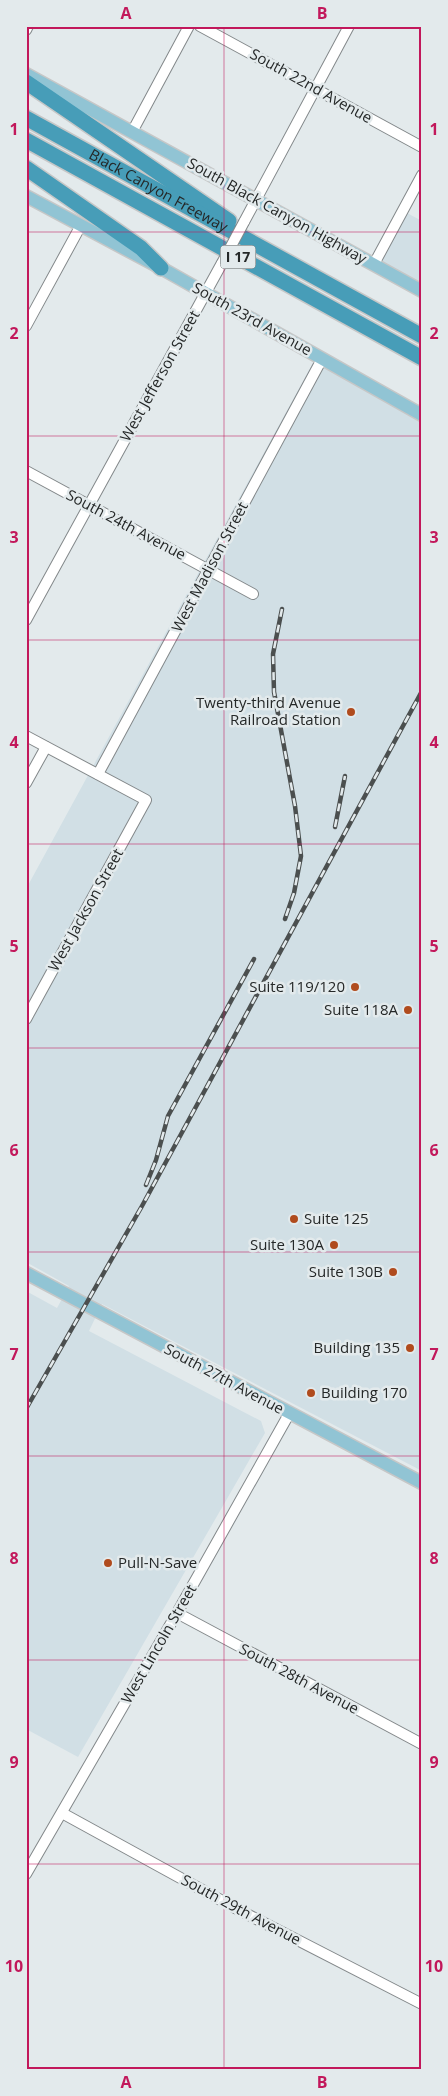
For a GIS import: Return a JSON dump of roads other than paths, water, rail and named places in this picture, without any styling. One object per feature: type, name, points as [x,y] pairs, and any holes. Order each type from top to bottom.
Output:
[{"type":"highway","points":[[26,82],[227,219],[252,243]]},
{"type":"highway","name":"Black Canyon Freeway","points":[[26,118],[422,336]]},
{"type":"highway","name":"Black Canyon Freeway","points":[[26,140],[422,358]]},
{"type":"highway","points":[[26,168],[141,248],[161,268]]},
{"type":"main road","name":"South Black Canyon Highway","points":[[26,74],[422,291]]},
{"type":"main road","name":"South 23rd Avenue","points":[[26,196],[80,227],[161,268],[422,415]]},
{"type":"main road","name":"South 27th Avenue","points":[[26,1273],[422,1483]]},
{"type":"street","points":[[26,30],[28,26]]},
{"type":"street","points":[[132,132],[189,26]]},
{"type":"street","name":"South 22nd Avenue","points":[[200,26],[422,148]]},
{"type":"street","name":"West Jefferson Street","points":[[26,620],[217,272],[349,26]]},
{"type":"street","points":[[374,264],[422,175]]},
{"type":"street","points":[[26,326],[80,227]]},
{"type":"street","name":"West Madison Street","points":[[98,774],[322,359]]},
{"type":"street","name":"South 24th Avenue","points":[[26,471],[253,594]]},
{"type":"street","points":[[26,736],[98,774]]},
{"type":"street","points":[[26,783],[46,747]]},
{"type":"street","name":"West Jackson Street","points":[[27,1016],[146,800],[98,774]]},
{"type":"street","name":"West Lincoln Street","points":[[26,1874],[177,1613],[289,1414]]},
{"type":"street","name":"South 28th Avenue","points":[[177,1613],[422,1744]]},
{"type":"street","name":"South 29th Avenue","points":[[62,1812],[237,1909],[422,2004]]},
{"type":"railway","points":[[282,609],[273,654],[274,692],[295,806],[301,856],[294,893],[285,919]]},
{"type":"railway","points":[[26,1409],[142,1206],[422,691]]},
{"type":"railway","points":[[335,827],[345,776]]},
{"type":"railway","points":[[146,1185],[156,1160],[168,1116],[254,959]]},
{"type":"place","name":"Twenty-third Avenue Railroad Station","points":[[351,712]]},
{"type":"place","name":"Suite 119/120","points":[[355,987]]},
{"type":"place","name":"Suite 118A","points":[[408,1010]]},
{"type":"place","name":"Suite 125","points":[[294,1219]]},
{"type":"place","name":"Suite 130A","points":[[334,1245]]},
{"type":"place","name":"Suite 130B","points":[[393,1272]]},
{"type":"place","name":"Building 135","points":[[410,1348]]},
{"type":"place","name":"Building 170","points":[[311,1393]]},
{"type":"place","name":"Pull-N-Save","points":[[108,1563]]}]
